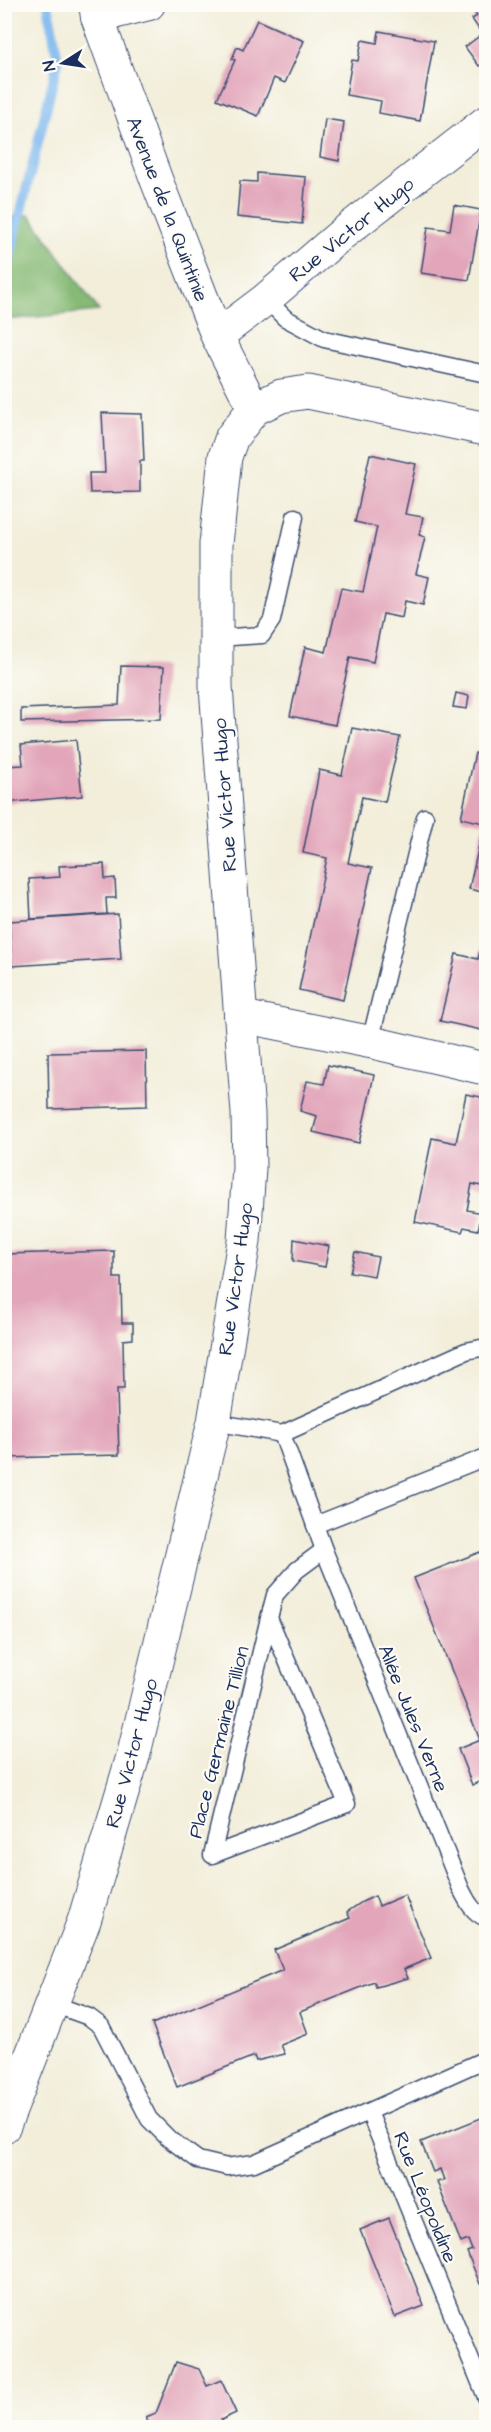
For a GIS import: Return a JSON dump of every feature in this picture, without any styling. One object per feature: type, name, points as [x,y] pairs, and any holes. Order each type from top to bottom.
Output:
[{"type":"street","points":[[96,11],[149,4]]},
{"type":"street","name":"Avenue de la Quintinie","points":[[96,11],[156,179],[217,336],[254,409]]},
{"type":"street","name":"Rue Victor Hugo","points":[[217,336],[266,299],[342,234],[486,122]]},
{"type":"street","points":[[254,409],[281,396],[308,392],[486,429]]},
{"type":"street","name":"Rue Victor Hugo","points":[[4,2126],[84,1921],[134,1753],[214,1422],[244,1241],[249,1168],[248,1113],[216,687],[216,544],[225,457],[232,437],[254,409]]},
{"type":"street","points":[[240,1016],[370,1042],[486,1069]]},
{"type":"lane","points":[[266,299],[285,318],[324,339],[486,374]]},
{"type":"lane","points":[[216,638],[261,635],[273,620],[295,517]]},
{"type":"lane","points":[[370,1042],[425,817]]},
{"type":"lane","points":[[214,1422],[282,1434],[466,1351],[486,1347]]},
{"type":"lane","name":"Allée Jules Verne","points":[[282,1434],[324,1550],[460,1889],[470,1905],[486,1918]]},
{"type":"lane","points":[[315,1525],[486,1457]]},
{"type":"lane","name":"Place Germaine Tillion","points":[[269,1618],[347,1804],[212,1855],[269,1618],[275,1595],[297,1570],[324,1550]]},
{"type":"lane","points":[[53,2004],[89,2017],[101,2026],[149,2119],[168,2138],[198,2160],[227,2167],[254,2163],[486,2059]]},
{"type":"lane","name":"Rue Léopoldine","points":[[369,2112],[486,2397]]},
{"type":"green space","points":[[30,215],[99,311],[5,320],[5,218]]},
{"type":"building","points":[[468,4],[486,4],[486,61],[479,66],[465,47],[482,34],[472,19],[477,16]]},
{"type":"building","points":[[257,20],[304,41],[285,83],[274,78],[258,116],[217,99],[235,60],[232,59],[237,47],[243,50]]},
{"type":"building","points":[[379,31],[434,41],[420,121],[379,113],[381,101],[346,95],[352,60],[358,61],[362,40],[377,43]]},
{"type":"building","points":[[325,119],[344,122],[339,161],[320,157]]},
{"type":"building","points":[[257,173],[306,177],[302,224],[237,217],[240,181],[257,182]]},
{"type":"building","points":[[454,205],[481,210],[469,280],[421,273],[428,227],[450,230]]},
{"type":"building","points":[[102,413],[142,414],[144,461],[140,461],[140,492],[90,493],[89,473],[105,473]]},
{"type":"building","points":[[370,454],[416,464],[405,514],[423,517],[419,535],[425,537],[416,574],[429,577],[423,605],[405,601],[402,618],[383,614],[373,662],[350,657],[335,725],[290,716],[305,647],[326,652],[341,588],[363,592],[377,527],[355,522]]},
{"type":"building","points":[[121,666],[164,667],[161,719],[21,722],[21,709],[119,705]]},
{"type":"building","points":[[456,693],[469,696],[467,709],[453,707]]},
{"type":"building","points":[[352,728],[400,737],[385,802],[362,797],[348,863],[372,868],[343,1000],[299,990],[327,858],[303,853],[319,770],[342,775]]},
{"type":"building","points":[[76,740],[82,796],[4,803],[4,766],[23,765],[21,745]]},
{"type":"building","points":[[475,753],[486,755],[486,893],[469,889],[484,823],[461,818]]},
{"type":"building","points":[[104,864],[105,879],[115,878],[116,898],[106,898],[107,914],[31,919],[29,879],[60,877],[59,866]]},
{"type":"building","points":[[118,914],[121,959],[12,966],[9,921]]},
{"type":"building","points":[[486,927],[486,1031],[440,1021],[456,954],[478,959]]},
{"type":"building","points":[[146,1051],[147,1106],[49,1109],[48,1053]]},
{"type":"building","points":[[328,1065],[374,1075],[359,1143],[313,1132],[317,1116],[300,1111],[307,1081],[324,1084]]},
{"type":"building","points":[[466,1094],[486,1098],[486,1187],[472,1184],[467,1210],[482,1213],[478,1230],[464,1227],[462,1232],[415,1222],[432,1138],[456,1143]]},
{"type":"building","points":[[294,1239],[329,1246],[325,1267],[293,1261]]},
{"type":"building","points":[[114,1251],[114,1278],[121,1278],[122,1323],[133,1323],[133,1339],[123,1340],[124,1389],[117,1389],[119,1455],[4,1458],[4,1254]]},
{"type":"building","points":[[355,1252],[378,1257],[374,1276],[350,1272]]},
{"type":"building","points":[[480,1552],[486,1567],[486,1779],[472,1785],[458,1749],[480,1740],[414,1578]]},
{"type":"building","points":[[405,1895],[431,1958],[404,1969],[408,1978],[376,1987],[374,1982],[300,2012],[308,2034],[281,2045],[285,2054],[256,2061],[254,2056],[177,2087],[152,2024],[283,1970],[274,1950],[350,1918],[347,1912],[362,1902],[375,1896],[379,1906]]},
{"type":"building","points":[[486,2116],[486,2281],[480,2284],[467,2252],[472,2250],[468,2240],[461,2243],[437,2182],[444,2180],[440,2169],[433,2172],[421,2142]]},
{"type":"building","points":[[389,2218],[424,2306],[395,2317],[360,2230]]},
{"type":"building","points":[[176,2362],[199,2369],[207,2386],[221,2380],[236,2413],[221,2420],[224,2428],[150,2428],[146,2417],[156,2413]]},
{"type":"waterway","points":[[4,280],[58,61],[48,4]]}]
